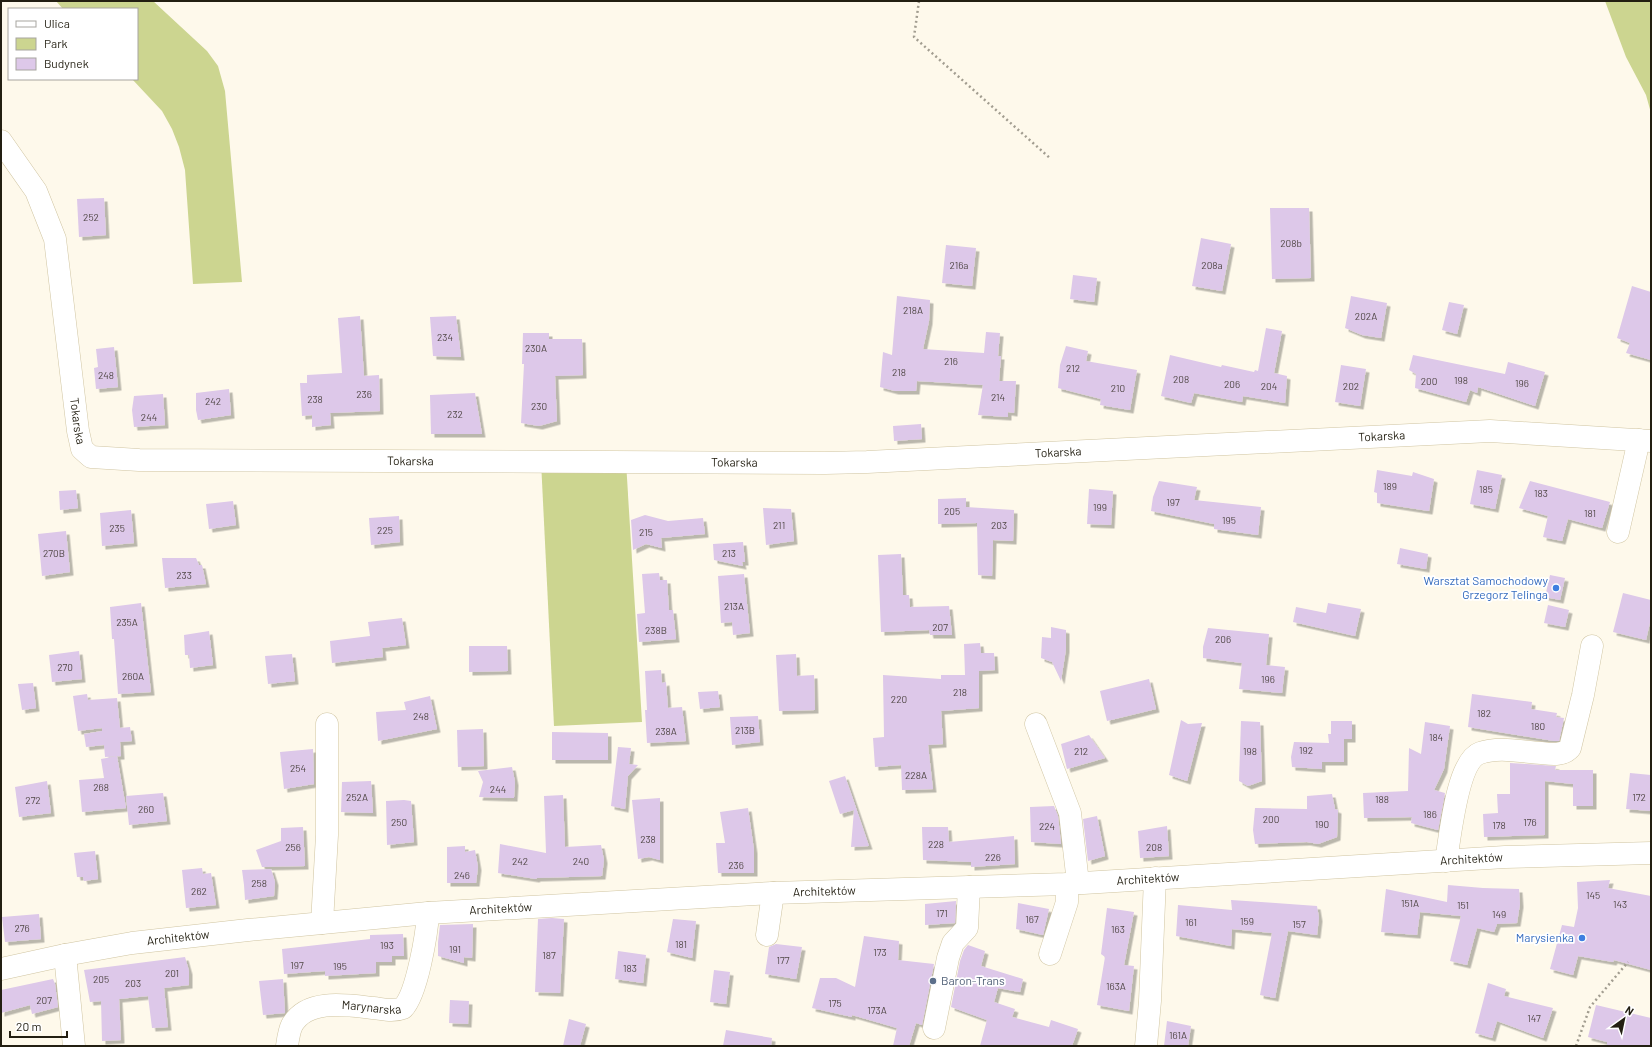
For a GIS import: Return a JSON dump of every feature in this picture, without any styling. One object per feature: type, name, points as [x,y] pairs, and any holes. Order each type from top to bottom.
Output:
[{"type":"street","name":"Tokarska","points":[[1,141],[36,191],[55,239],[78,431],[82,449],[91,457],[125,460],[825,463],[1490,431],[1645,441]]},
{"type":"street","points":[[1618,532],[1645,441]]},
{"type":"street","points":[[1446,861],[1460,786],[1467,764],[1473,757],[1479,753],[1492,750],[1504,749],[1531,753],[1559,754],[1567,752],[1570,748],[1582,702],[1592,646]]},
{"type":"street","points":[[322,922],[327,835],[327,724]]},
{"type":"street","points":[[1036,724],[1070,813],[1073,883],[1050,954]]},
{"type":"street","name":"Architektów","points":[[1,969],[65,954],[132,943],[322,922],[428,913],[773,893],[1073,883],[1505,857],[1651,853]]},
{"type":"street","points":[[1146,1046],[1150,1001],[1155,878]]},
{"type":"street","points":[[934,1028],[948,958],[953,943],[967,928],[969,887]]},
{"type":"street","points":[[767,935],[773,893]]},
{"type":"street","name":"Marynarska","points":[[287,1046],[293,1023],[303,1013],[316,1006],[357,1006],[390,1010],[404,1008],[411,995],[419,968],[428,913]]},
{"type":"street","points":[[65,954],[74,1046]]},
{"type":"path","points":[[919,1],[914,37],[1050,159]]},
{"type":"path","points":[[1576,1046],[1590,1007],[1628,962]]},
{"type":"green space","points":[[56,1],[153,1],[207,51],[218,66],[225,91],[242,282],[193,284],[185,170],[179,147],[172,129],[162,111],[133,80],[138,80],[138,8],[62,8]]},
{"type":"green space","points":[[1605,1],[1651,1],[1651,113],[1646,95],[1626,57]]},
{"type":"green space","points":[[541,461],[626,462],[642,722],[554,726]]},
{"type":"building","points":[[104,198],[106,235],[79,237],[77,199]]},
{"type":"building","points":[[1270,208],[1309,208],[1311,278],[1272,279]]},
{"type":"building","points":[[1201,238],[1231,244],[1222,291],[1192,286]]},
{"type":"building","points":[[946,245],[976,248],[972,286],[942,283]]},
{"type":"building","points":[[1073,275],[1097,278],[1094,302],[1070,299]]},
{"type":"building","points":[[1632,286],[1651,292],[1651,360],[1626,353],[1630,343],[1617,338]]},
{"type":"building","points":[[897,296],[930,300],[929,321],[923,349],[984,353],[986,332],[1000,333],[998,356],[1001,356],[999,381],[1016,381],[1014,413],[1008,412],[1008,417],[978,415],[983,385],[917,381],[916,391],[895,391],[880,387],[883,352],[892,355]]},
{"type":"building","points":[[1351,296],[1387,303],[1381,338],[1362,335],[1345,328]]},
{"type":"building","points":[[1449,302],[1464,305],[1457,334],[1442,330]]},
{"type":"building","points":[[360,316],[364,376],[379,375],[380,411],[330,413],[331,425],[312,427],[312,415],[302,416],[300,383],[307,383],[307,375],[342,373],[338,318]]},
{"type":"building","points":[[456,316],[461,357],[433,356],[430,317]]},
{"type":"building","points":[[1266,328],[1282,331],[1274,373],[1287,376],[1285,403],[1243,396],[1242,402],[1194,393],[1191,403],[1161,396],[1170,355],[1221,367],[1222,365],[1254,372],[1255,370],[1258,371]]},
{"type":"building","points":[[523,333],[549,333],[549,339],[582,339],[583,375],[555,376],[557,421],[539,426],[521,423],[524,364],[522,364]]},
{"type":"building","points":[[1066,346],[1088,351],[1086,361],[1137,370],[1130,410],[1100,405],[1101,399],[1058,388],[1060,365]]},
{"type":"building","points":[[114,347],[118,387],[96,389],[94,368],[98,367],[96,349]]},
{"type":"building","points":[[1413,355],[1505,374],[1508,362],[1545,372],[1535,406],[1478,387],[1477,393],[1470,390],[1466,402],[1415,388],[1416,374],[1409,370]]},
{"type":"building","points":[[1341,365],[1366,369],[1360,406],[1335,402]]},
{"type":"building","points":[[229,389],[231,415],[198,420],[196,410],[196,393]]},
{"type":"building","points":[[475,393],[482,434],[431,434],[430,395]]},
{"type":"building","points":[[163,394],[165,425],[134,427],[132,410],[134,396]]},
{"type":"building","points":[[921,424],[922,439],[894,441],[893,426]]},
{"type":"building","points":[[1377,470],[1412,476],[1413,472],[1434,479],[1429,511],[1377,503],[1377,493],[1374,492]]},
{"type":"building","points":[[1477,470],[1502,475],[1495,509],[1470,504]]},
{"type":"building","points":[[1159,481],[1197,487],[1194,500],[1261,507],[1258,535],[1214,529],[1214,524],[1151,511],[1153,497]]},
{"type":"building","points":[[1530,481],[1610,502],[1602,528],[1568,519],[1562,541],[1543,537],[1548,516],[1519,508]]},
{"type":"building","points":[[1089,489],[1113,491],[1111,525],[1087,524]]},
{"type":"building","points":[[76,490],[78,508],[60,510],[59,491]]},
{"type":"building","points":[[966,498],[966,507],[1014,510],[1013,541],[993,540],[992,576],[978,575],[977,523],[938,524],[938,499]]},
{"type":"building","points":[[233,501],[236,525],[209,529],[206,504]]},
{"type":"building","points":[[763,508],[791,509],[794,541],[766,545]]},
{"type":"building","points":[[131,510],[134,543],[102,546],[100,513]]},
{"type":"building","points":[[645,515],[668,521],[703,518],[705,534],[661,538],[662,548],[646,544],[633,550],[631,520]]},
{"type":"building","points":[[399,516],[400,542],[371,545],[369,518]]},
{"type":"building","points":[[66,531],[70,572],[42,576],[38,534]]},
{"type":"building","points":[[743,542],[745,562],[742,562],[743,566],[714,560],[713,544]]},
{"type":"building","points":[[1400,548],[1428,554],[1426,569],[1397,564]]},
{"type":"building","points":[[901,554],[903,595],[909,595],[910,607],[949,606],[952,635],[930,635],[929,630],[881,632],[878,555]]},
{"type":"building","points":[[162,558],[196,558],[199,565],[202,565],[206,584],[165,588]]},
{"type":"building","points":[[659,573],[660,580],[667,580],[669,610],[673,610],[676,639],[639,642],[637,614],[645,613],[642,574]]},
{"type":"building","points":[[744,574],[750,633],[733,635],[732,622],[721,623],[718,576]]},
{"type":"building","points":[[1550,575],[1565,578],[1560,600],[1545,597]]},
{"type":"building","points":[[1623,593],[1651,600],[1651,618],[1646,640],[1613,632]]},
{"type":"building","points":[[141,603],[151,692],[118,694],[110,607]]},
{"type":"building","points":[[1328,603],[1361,609],[1355,636],[1293,622],[1296,607],[1326,613]]},
{"type":"building","points":[[1548,605],[1569,610],[1565,627],[1544,623]]},
{"type":"building","points":[[402,618],[406,645],[382,648],[383,657],[332,663],[330,641],[370,636],[368,622]]},
{"type":"building","points":[[1051,627],[1066,630],[1066,649],[1061,681],[1052,662],[1041,658],[1042,637],[1051,638]]},
{"type":"building","points":[[1208,628],[1269,634],[1266,665],[1285,667],[1282,693],[1239,689],[1242,663],[1203,658],[1203,647]]},
{"type":"building","points":[[209,631],[213,665],[190,668],[189,655],[185,655],[184,635]]},
{"type":"building","points":[[980,643],[981,653],[994,653],[995,670],[979,671],[979,708],[941,711],[943,744],[928,745],[933,789],[902,790],[901,765],[875,767],[873,738],[884,737],[883,675],[941,679],[941,675],[965,675],[964,644]]},
{"type":"building","points":[[469,646],[507,646],[508,671],[469,672]]},
{"type":"building","points":[[79,651],[82,679],[52,682],[49,655]]},
{"type":"building","points":[[292,654],[295,681],[268,684],[265,656]]},
{"type":"building","points":[[796,654],[797,676],[814,675],[815,710],[779,711],[776,655]]},
{"type":"building","points":[[661,670],[662,683],[666,682],[668,708],[682,707],[686,741],[647,743],[645,671]]},
{"type":"building","points":[[1149,679],[1156,709],[1107,721],[1100,691]]},
{"type":"building","points":[[33,683],[36,708],[22,710],[18,684]]},
{"type":"building","points":[[718,691],[720,707],[700,709],[698,692]]},
{"type":"building","points":[[87,694],[88,700],[117,698],[120,728],[130,727],[132,741],[120,742],[121,756],[105,757],[104,745],[86,747],[84,734],[102,731],[102,728],[78,731],[73,696]]},
{"type":"building","points":[[1472,694],[1532,702],[1531,709],[1557,713],[1556,717],[1564,718],[1559,741],[1468,727]]},
{"type":"building","points":[[430,696],[437,729],[378,741],[376,712],[406,710],[404,702]]},
{"type":"building","points":[[758,716],[760,742],[732,745],[730,717]]},
{"type":"building","points":[[1181,720],[1188,724],[1202,723],[1187,781],[1169,775]]},
{"type":"building","points":[[1241,721],[1260,722],[1262,781],[1248,786],[1239,781]]},
{"type":"building","points":[[1331,721],[1352,721],[1352,739],[1344,739],[1344,762],[1322,762],[1322,769],[1292,767],[1291,757],[1294,742],[1329,743],[1328,734],[1331,734]]},
{"type":"building","points":[[1425,722],[1450,726],[1444,769],[1434,790],[1445,793],[1438,830],[1411,823],[1412,817],[1364,818],[1363,793],[1408,791],[1409,748],[1421,754]]},
{"type":"building","points":[[483,729],[484,766],[458,767],[457,730]]},
{"type":"building","points":[[552,732],[608,733],[608,760],[552,760]]},
{"type":"building","points":[[1089,735],[1105,758],[1067,769],[1061,744]]},
{"type":"building","points":[[618,747],[631,748],[629,764],[638,765],[628,776],[625,809],[611,806]]},
{"type":"building","points":[[313,749],[314,784],[284,789],[280,752]]},
{"type":"building","points":[[117,756],[126,808],[82,812],[79,780],[104,778],[101,759]]},
{"type":"building","points":[[1510,763],[1556,766],[1555,770],[1593,770],[1593,806],[1573,806],[1573,784],[1545,781],[1545,835],[1484,837],[1483,814],[1498,813],[1497,794],[1510,794]]},
{"type":"building","points":[[512,767],[515,782],[514,798],[479,797],[483,782],[478,771]]},
{"type":"building","points":[[1630,773],[1651,775],[1651,811],[1626,809]]},
{"type":"building","points":[[845,776],[869,846],[851,847],[854,810],[840,814],[829,781]]},
{"type":"building","points":[[47,781],[51,813],[19,817],[15,787]]},
{"type":"building","points":[[371,781],[373,813],[341,812],[342,782]]},
{"type":"building","points":[[163,793],[167,821],[129,825],[126,796]]},
{"type":"building","points":[[1332,794],[1335,809],[1338,810],[1337,837],[1318,844],[1307,842],[1255,844],[1253,830],[1255,808],[1307,809],[1307,796]]},
{"type":"building","points":[[563,795],[565,847],[601,845],[604,860],[602,876],[536,879],[498,873],[500,844],[546,853],[544,796]]},
{"type":"building","points":[[660,798],[660,860],[649,857],[638,859],[632,800]]},
{"type":"building","points":[[386,801],[411,801],[414,842],[387,845]]},
{"type":"building","points":[[1054,806],[1058,816],[1061,844],[1031,842],[1030,807]]},
{"type":"building","points":[[748,808],[754,850],[754,873],[718,873],[716,843],[725,843],[720,812]]},
{"type":"building","points":[[1097,816],[1105,856],[1088,861],[1083,819]]},
{"type":"building","points":[[1167,826],[1169,856],[1140,858],[1138,831]]},
{"type":"building","points":[[303,827],[305,866],[262,867],[256,850],[281,841],[281,828]]},
{"type":"building","points":[[922,827],[948,827],[949,842],[1014,836],[1015,864],[971,867],[971,862],[923,860]]},
{"type":"building","points":[[465,846],[465,852],[475,850],[478,867],[476,883],[447,883],[447,847]]},
{"type":"building","points":[[95,851],[98,879],[84,881],[83,877],[77,877],[74,853]]},
{"type":"building","points":[[202,868],[203,874],[211,873],[216,905],[186,908],[182,870]]},
{"type":"building","points":[[271,869],[275,882],[274,896],[245,900],[242,870]]},
{"type":"building","points":[[1610,880],[1608,888],[1651,896],[1651,970],[1614,960],[1613,962],[1578,956],[1573,975],[1550,969],[1562,925],[1574,927],[1578,908],[1577,882]]},
{"type":"building","points":[[1448,885],[1519,889],[1520,904],[1517,923],[1497,924],[1494,932],[1477,928],[1467,965],[1450,961],[1461,916],[1420,912],[1417,935],[1381,932],[1386,889],[1447,902]]},
{"type":"building","points":[[1231,900],[1317,906],[1319,918],[1317,935],[1288,931],[1275,998],[1260,995],[1272,933],[1232,929],[1231,946],[1176,936],[1178,905],[1232,910]]},
{"type":"building","points":[[956,901],[955,923],[925,925],[925,904]]},
{"type":"building","points":[[1018,903],[1049,909],[1043,935],[1016,929]]},
{"type":"building","points":[[1107,908],[1134,912],[1124,965],[1134,966],[1129,1011],[1097,1005],[1105,957],[1101,954]]},
{"type":"building","points":[[39,914],[41,939],[5,942],[2,917]]},
{"type":"building","points":[[538,919],[564,919],[560,993],[535,992]]},
{"type":"building","points":[[673,919],[696,921],[692,958],[667,952]]},
{"type":"building","points":[[473,924],[472,958],[464,957],[464,963],[438,956],[440,925]]},
{"type":"building","points":[[403,934],[404,956],[392,956],[392,962],[376,962],[376,973],[325,976],[325,971],[284,974],[282,949],[370,939],[370,935]]},
{"type":"building","points":[[864,936],[899,941],[898,960],[934,964],[922,1025],[916,1023],[909,1046],[893,1046],[897,1028],[852,1015],[852,1017],[812,1008],[820,978],[836,978],[855,987]]},
{"type":"building","points":[[776,944],[802,947],[796,979],[765,974],[769,947]]},
{"type":"building","points":[[968,945],[985,951],[981,966],[1023,979],[1020,992],[998,988],[994,1002],[1015,1009],[1012,1017],[1049,1027],[1051,1020],[1078,1029],[1072,1046],[980,1046],[987,1020],[951,1007],[960,961],[964,950]]},
{"type":"building","points":[[618,951],[646,955],[643,983],[615,979]]},
{"type":"building","points":[[185,957],[189,971],[189,985],[164,988],[168,1027],[152,1028],[148,996],[119,999],[121,1040],[102,1041],[101,1001],[90,1002],[84,970]]},
{"type":"building","points":[[714,970],[730,972],[726,1004],[710,1002]]},
{"type":"building","points":[[53,979],[58,1007],[32,1014],[30,1005],[1,1013],[1,990]]},
{"type":"building","points":[[283,979],[285,1013],[263,1015],[259,981]]},
{"type":"building","points":[[1488,983],[1506,989],[1504,996],[1553,1008],[1543,1038],[1497,1021],[1492,1038],[1475,1033]]},
{"type":"building","points":[[450,1000],[469,1001],[468,1024],[449,1023]]},
{"type":"building","points":[[1596,1005],[1651,1018],[1651,1046],[1607,1046],[1607,1042],[1588,1037]]},
{"type":"building","points":[[569,1019],[586,1024],[580,1046],[563,1046]]},
{"type":"building","points":[[1167,1021],[1191,1026],[1188,1046],[1164,1046]]},
{"type":"building","points":[[726,1030],[772,1038],[771,1046],[723,1046]]},
{"type":"place","name":"Warsztat Samochodowy Grzegorz Telinga","points":[[1556,588]]},
{"type":"place","name":"Marysienka","points":[[1582,938]]},
{"type":"place","name":"Baron-Trans","points":[[933,981]]}]
